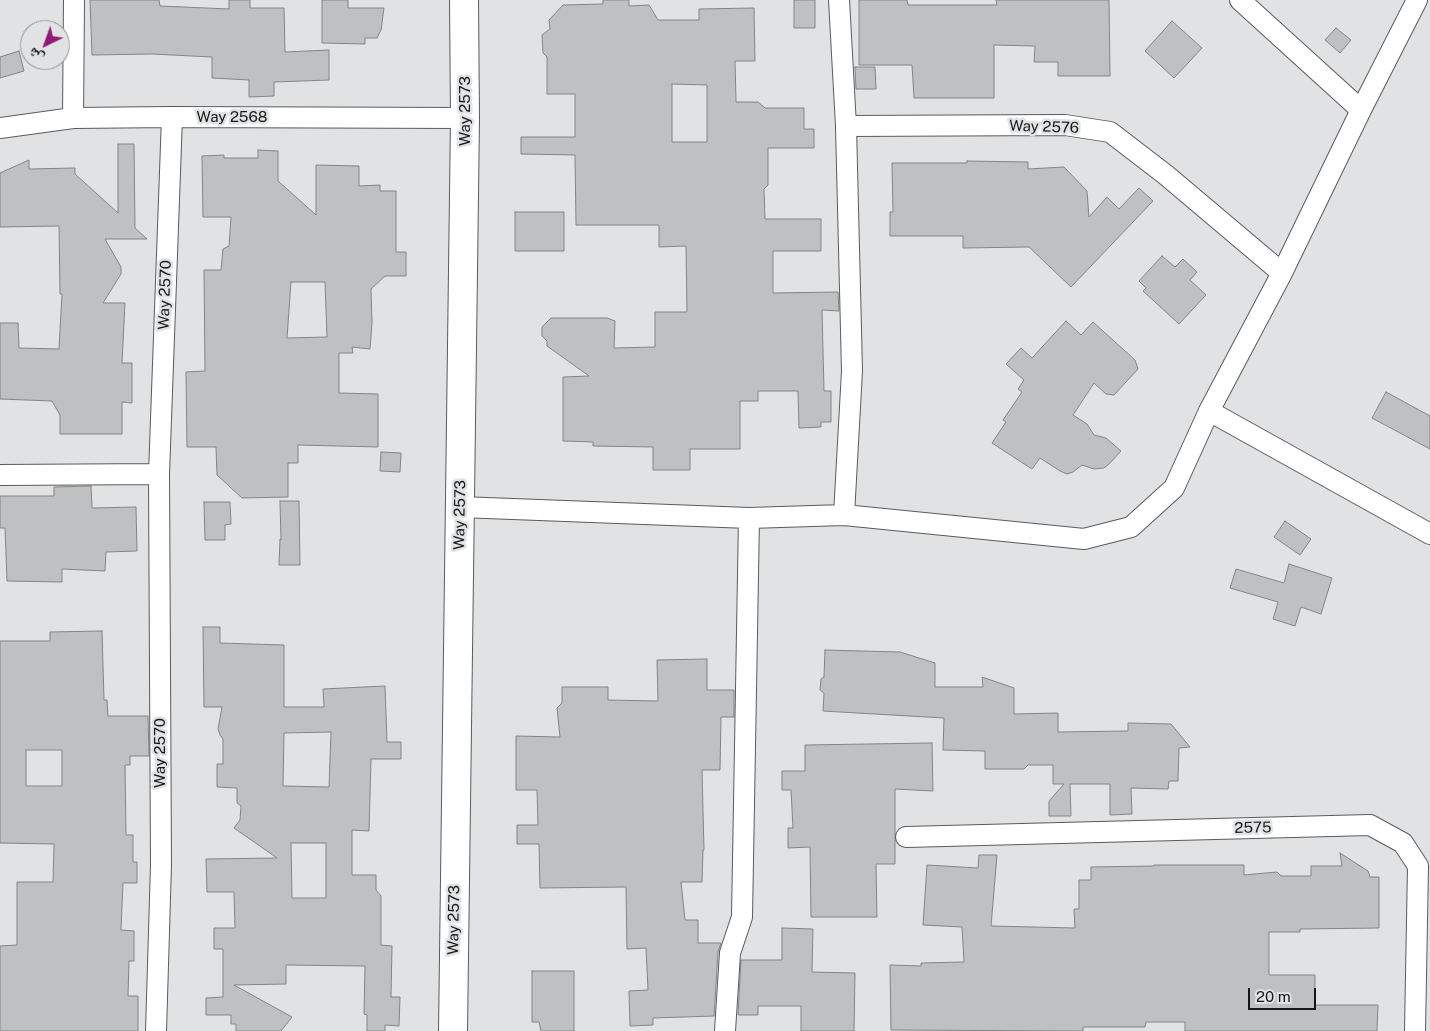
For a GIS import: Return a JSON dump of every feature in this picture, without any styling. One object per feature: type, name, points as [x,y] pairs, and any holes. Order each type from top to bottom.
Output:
[{"type":"street","points":[[73,118],[74,0]]},
{"type":"street","name":"Way 2573","points":[[453,1031],[466,118],[464,0]]},
{"type":"street","points":[[839,0],[846,126],[852,371],[844,514]]},
{"type":"street","points":[[1240,0],[1361,110]]},
{"type":"street","points":[[460,506],[749,518],[844,514],[1084,539],[1131,527],[1174,488],[1209,412],[1282,273],[1417,0]]},
{"type":"street","name":"Way 2570","points":[[156,1031],[161,865],[159,474],[172,117]]},
{"type":"street","name":"Way 2568","points":[[0,128],[73,118],[466,118]]},
{"type":"street","name":"Way 2576","points":[[846,126],[1065,124],[1110,132],[1166,175],[1282,273]]},
{"type":"street","points":[[1209,412],[1430,534]]},
{"type":"street","points":[[0,475],[159,474]]},
{"type":"street","points":[[725,1031],[730,954],[742,917],[749,518]]},
{"type":"street","name":"2575","points":[[906,837],[1370,826],[1403,843],[1418,866],[1415,1031]]},
{"type":"building","points":[[90,0],[159,0],[160,6],[229,9],[229,0],[250,0],[250,8],[284,8],[285,52],[329,50],[329,80],[274,82],[274,96],[249,97],[249,80],[212,78],[212,57],[152,54],[92,55]]},
{"type":"building","points":[[322,0],[348,0],[348,8],[384,8],[381,30],[377,38],[365,38],[365,44],[322,43]]},
{"type":"building","points":[[603,0],[629,0],[629,6],[649,5],[658,20],[699,20],[699,9],[754,8],[755,61],[735,61],[736,102],[758,102],[765,108],[804,108],[804,129],[814,129],[814,148],[768,148],[768,185],[764,189],[765,219],[821,219],[821,251],[773,251],[773,293],[838,292],[839,311],[822,310],[824,391],[831,391],[831,422],[821,422],[821,427],[799,428],[798,391],[758,391],[758,401],[740,401],[740,449],[690,449],[690,470],[653,470],[653,447],[593,446],[593,442],[563,441],[563,377],[589,376],[547,346],[547,341],[542,336],[542,327],[551,318],[607,318],[615,321],[614,348],[655,347],[655,312],[687,312],[686,246],[659,247],[659,225],[576,225],[575,155],[521,154],[521,137],[575,137],[575,94],[547,94],[547,57],[543,53],[542,35],[550,29],[549,20],[563,5],[603,4]],"holes":[[[672,84],[707,85],[707,142],[672,142]]]},
{"type":"building","points":[[794,0],[815,0],[815,28],[794,28]]},
{"type":"building","points":[[859,0],[907,0],[908,5],[997,5],[996,0],[1109,0],[1110,76],[1058,76],[1058,62],[1034,62],[1035,46],[994,45],[994,98],[914,98],[912,65],[859,65]]},
{"type":"building","points":[[1172,21],[1202,48],[1174,78],[1145,51]]},
{"type":"building","points":[[1336,28],[1351,40],[1340,53],[1325,40]]},
{"type":"building","points":[[19,51],[20,70],[24,71],[0,78],[0,57]]},
{"type":"building","points":[[855,67],[875,67],[876,89],[856,89]]},
{"type":"building","points":[[118,144],[134,144],[135,228],[147,239],[105,239],[121,267],[121,274],[103,303],[125,303],[122,363],[132,363],[132,403],[122,402],[122,434],[60,434],[60,415],[52,401],[0,399],[0,323],[18,323],[19,348],[59,349],[62,294],[60,294],[59,226],[0,227],[0,173],[29,160],[29,169],[75,168],[75,174],[118,213]]},
{"type":"building","points":[[258,150],[278,151],[278,181],[316,215],[316,165],[359,166],[359,186],[380,185],[380,191],[396,191],[396,252],[406,252],[406,276],[385,276],[371,289],[372,323],[370,349],[352,347],[353,353],[339,353],[339,393],[378,394],[378,447],[298,445],[298,463],[288,463],[288,497],[242,498],[217,475],[216,447],[187,447],[186,372],[205,371],[204,270],[221,270],[223,249],[229,246],[231,217],[203,217],[202,156],[224,155],[224,158],[258,158]],"holes":[[[291,282],[325,282],[327,337],[287,338]]]},
{"type":"building","points":[[967,161],[1028,162],[1028,169],[1064,167],[1087,191],[1089,217],[1107,197],[1119,209],[1139,188],[1153,201],[1071,287],[1029,247],[963,248],[963,236],[890,236],[890,212],[893,212],[892,163],[967,163]]},
{"type":"building","points":[[515,212],[564,212],[564,251],[515,251]]},
{"type":"building","points":[[1162,256],[1175,267],[1183,259],[1197,272],[1190,280],[1206,295],[1179,324],[1143,291],[1146,288],[1139,281]]},
{"type":"building","points":[[1066,321],[1081,335],[1093,322],[1135,360],[1138,369],[1114,395],[1106,394],[1094,383],[1073,415],[1087,424],[1094,435],[1106,438],[1121,451],[1104,468],[1094,469],[1082,465],[1067,474],[1040,458],[1032,469],[992,443],[1006,422],[1003,420],[1022,392],[1018,389],[1024,380],[1006,364],[1021,348],[1032,358]]},
{"type":"building","points":[[1386,392],[1430,416],[1430,449],[1372,418]]},
{"type":"building","points":[[381,452],[401,453],[400,472],[380,471]]},
{"type":"building","points":[[91,486],[92,508],[136,507],[137,551],[106,552],[105,571],[62,569],[62,582],[7,581],[5,528],[0,528],[0,496],[54,496],[54,487]]},
{"type":"building","points":[[280,501],[299,501],[300,565],[279,565],[281,540]]},
{"type":"building","points":[[204,502],[230,502],[231,524],[225,525],[225,540],[205,540]]},
{"type":"building","points":[[1285,521],[1311,539],[1300,555],[1274,537]]},
{"type":"building","points":[[1289,564],[1332,578],[1321,614],[1301,607],[1295,626],[1273,619],[1278,602],[1230,588],[1236,569],[1284,583]]},
{"type":"building","points":[[203,627],[220,627],[220,643],[284,645],[284,707],[324,707],[323,689],[385,686],[387,742],[401,742],[401,759],[371,759],[369,831],[352,830],[352,875],[376,875],[376,890],[381,896],[381,945],[392,946],[391,997],[400,997],[399,1026],[385,1025],[385,1031],[367,1031],[367,1015],[364,1014],[365,966],[286,965],[286,984],[234,985],[292,1017],[281,1031],[236,1031],[236,1024],[231,1024],[231,1015],[206,1015],[206,998],[223,997],[223,949],[214,949],[214,928],[235,928],[234,892],[207,892],[206,859],[277,858],[234,828],[240,820],[241,806],[237,803],[237,788],[217,787],[217,764],[223,764],[223,739],[218,729],[222,707],[204,707]],"holes":[[[331,732],[329,787],[283,786],[284,733]],[[291,843],[326,843],[326,898],[292,898]]]},
{"type":"building","points":[[102,631],[104,700],[107,700],[108,716],[148,716],[149,756],[130,756],[130,765],[125,765],[126,835],[133,835],[133,862],[137,862],[137,883],[123,883],[121,930],[134,931],[134,961],[129,961],[128,996],[138,996],[138,1031],[0,1031],[0,946],[17,945],[17,882],[53,882],[54,844],[0,843],[0,641],[50,641],[50,632]],"holes":[[[26,750],[62,750],[62,786],[26,786]]]},
{"type":"building","points":[[825,650],[900,652],[935,663],[935,687],[983,687],[982,677],[1014,688],[1014,714],[1058,713],[1058,732],[1128,731],[1128,723],[1171,724],[1190,747],[1179,748],[1178,781],[1169,781],[1168,789],[1131,788],[1132,814],[1110,815],[1110,784],[1070,784],[1071,816],[1049,816],[1049,801],[1064,784],[1053,784],[1053,765],[1028,765],[1024,769],[985,769],[985,751],[943,750],[944,718],[823,711],[824,693],[820,690],[821,679],[824,677]]},
{"type":"building","points":[[707,659],[707,690],[734,690],[734,717],[721,717],[720,770],[702,770],[704,850],[702,882],[681,882],[685,920],[698,920],[698,943],[721,943],[718,952],[714,1016],[653,1018],[653,1025],[630,1026],[629,991],[648,990],[646,948],[627,949],[626,887],[540,888],[539,844],[517,844],[517,825],[538,825],[537,790],[516,790],[516,736],[560,737],[557,708],[562,703],[562,687],[608,687],[608,700],[658,701],[657,660]]},
{"type":"building","points":[[932,743],[933,791],[895,789],[895,864],[876,864],[877,917],[811,917],[810,847],[788,848],[788,828],[793,828],[791,790],[782,790],[782,771],[805,771],[805,745]]},
{"type":"building","points":[[1340,853],[1368,871],[1370,877],[1379,877],[1379,928],[1300,929],[1300,932],[1269,932],[1269,975],[1315,975],[1315,1005],[1378,1005],[1377,1031],[1185,1031],[1185,1022],[1146,1022],[1145,1027],[1083,1027],[1083,1031],[891,1030],[890,965],[921,966],[921,963],[964,962],[962,927],[923,925],[927,865],[978,868],[979,855],[997,855],[991,926],[1075,928],[1074,909],[1079,909],[1079,880],[1091,880],[1091,867],[1244,865],[1244,875],[1277,872],[1281,876],[1311,876],[1311,866],[1342,866]]},
{"type":"building","points":[[782,928],[813,929],[812,972],[855,973],[854,1031],[801,1031],[801,1006],[758,1006],[758,1015],[738,1015],[741,960],[782,960]]},
{"type":"building","points":[[532,971],[574,971],[574,1031],[541,1031],[539,1022],[532,1022]]}]
